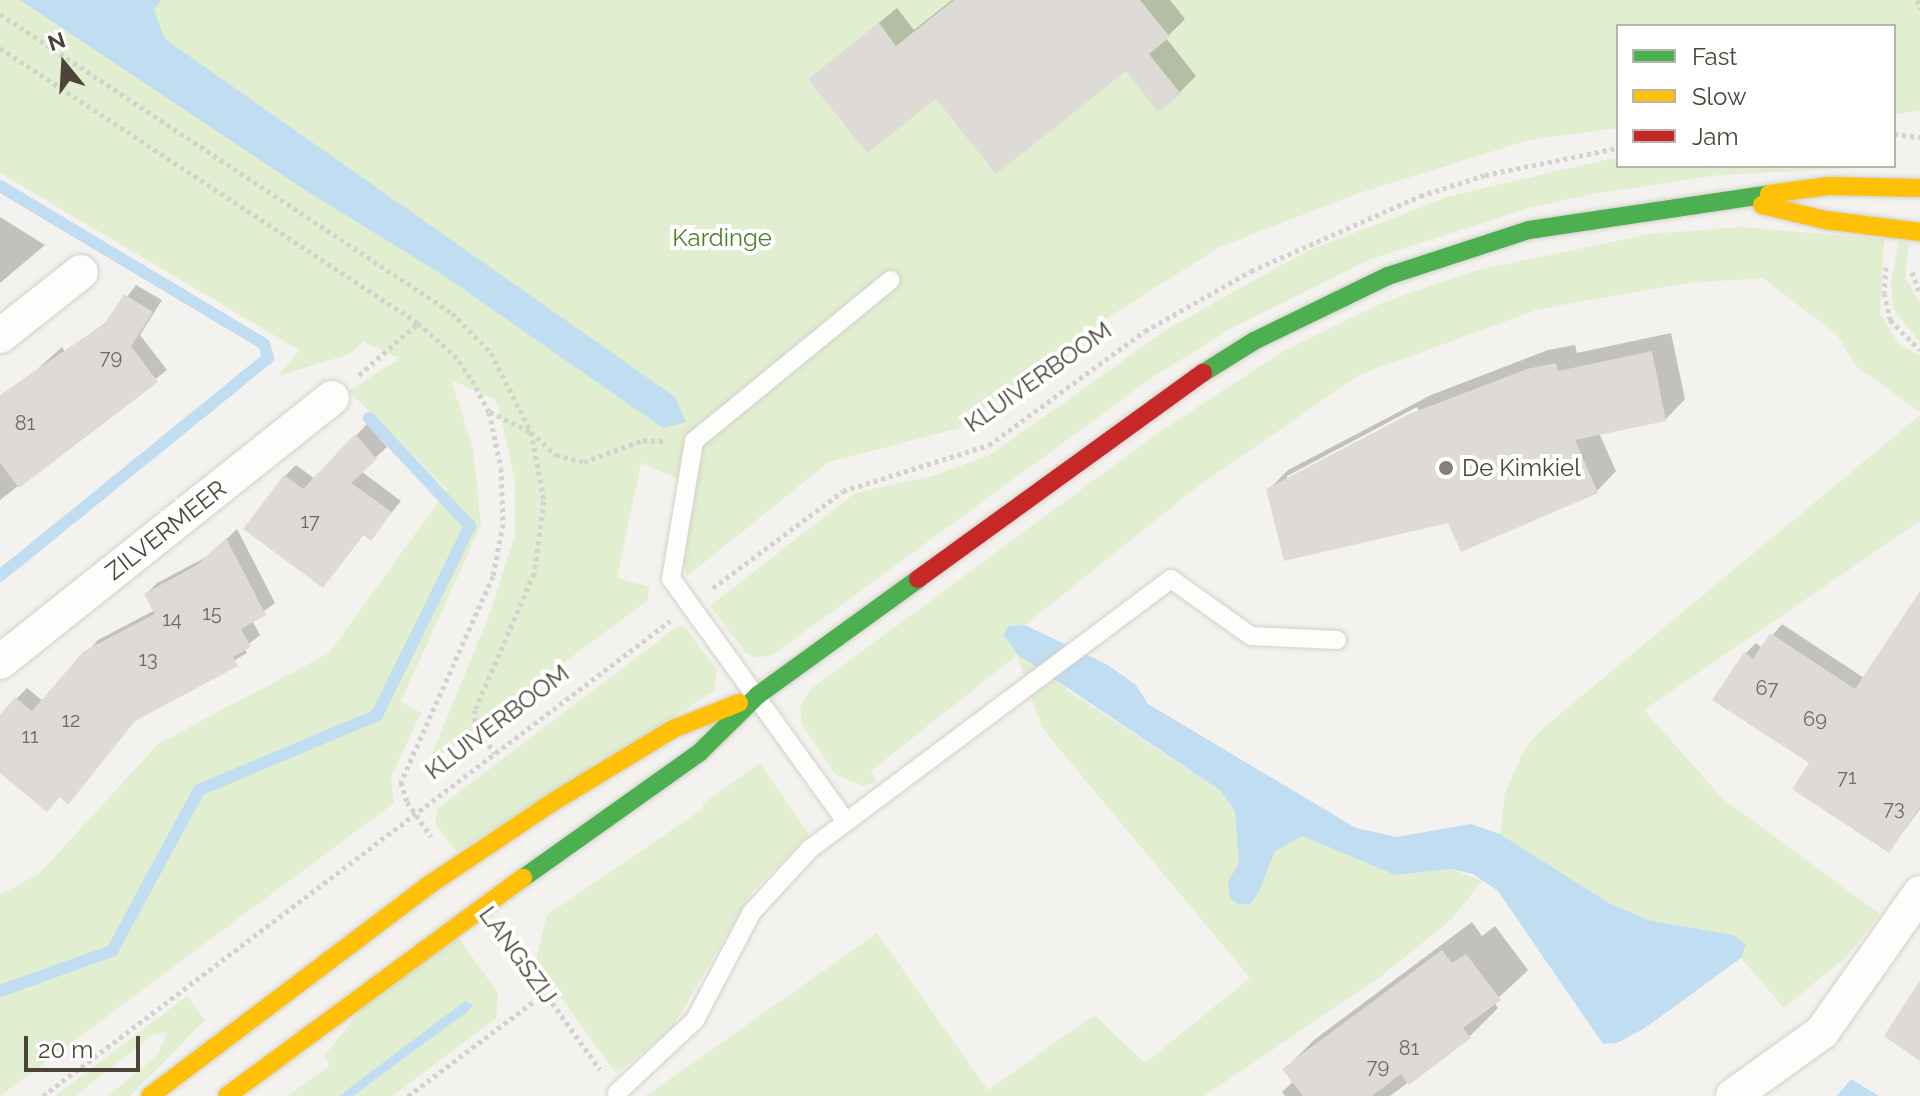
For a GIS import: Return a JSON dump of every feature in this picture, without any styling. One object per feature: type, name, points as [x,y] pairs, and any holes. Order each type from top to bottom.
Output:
[{"type":"main road","points":[[227,1096],[482,906],[700,752],[758,695],[1192,380],[1320,306],[1429,260],[1529,230],[1602,215],[1740,200],[1829,186],[1920,188]]},
{"type":"main road","points":[[1740,200],[1825,220],[1920,232]]},
{"type":"main road","points":[[150,1096],[454,868],[673,729],[758,695]]},
{"type":"street","points":[[0,336],[81,272]]},
{"type":"street","name":"ZILVERMEER","points":[[0,662],[332,398]]},
{"type":"street","points":[[1733,1096],[1822,1032],[1920,893]]},
{"type":"lane","points":[[845,820],[758,695],[671,579],[694,441],[891,280]]},
{"type":"lane","points":[[617,1093],[695,1020],[752,912],[845,820],[1171,579],[1251,636],[1337,640]]},
{"type":"path","points":[[1917,0],[1920,10]]},
{"type":"path","points":[[0,14],[452,313],[491,353],[531,432],[544,501],[534,573],[475,710],[475,725],[495,754]]},
{"type":"path","points":[[1896,134],[1920,137]]},
{"type":"path","name":"KLUIVERBOOM","points":[[43,1096],[843,491],[989,445],[1145,331],[1251,271],[1420,196],[1485,175],[1616,148]]},
{"type":"path","points":[[1888,252],[1885,306],[1898,332],[1920,350]]},
{"type":"path","points":[[332,398],[418,323]]},
{"type":"path","points":[[489,412],[531,432],[556,455],[584,462],[643,440],[694,441]]},
{"type":"path","points":[[407,802],[454,868]]},
{"type":"path","name":"LANGSZIJ","points":[[482,906],[617,1093]]},
{"type":"path","points":[[408,1096],[545,993]]},
{"type":"green space","name":"Kardinge","points":[[0,0],[1920,0],[1920,110],[1896,115],[1896,24],[1616,24],[1616,128],[1529,140],[1356,194],[1220,247],[1088,330],[959,428],[829,462],[687,576],[681,549],[692,485],[641,463],[617,578],[649,587],[648,600],[428,764],[490,613],[515,535],[515,480],[498,406],[494,399],[451,380],[473,448],[481,525],[401,701],[421,713],[391,777],[394,803],[0,1096],[0,895],[40,873],[158,744],[329,653],[447,490],[349,391],[400,358],[363,342],[350,354],[278,376],[299,350],[0,173]]},
{"type":"green space","points":[[1616,157],[1616,168],[1853,168],[1719,175],[1592,194],[1528,208],[1371,259],[1232,328],[1153,377],[773,655],[756,658],[745,652],[710,606],[855,493],[932,476],[990,455],[1169,328],[1305,252],[1450,196]]},
{"type":"green space","points":[[1742,227],[1884,239],[1880,314],[1898,343],[1920,356],[1920,412],[1856,366],[1837,335],[1763,278],[1687,283],[1539,309],[1359,375],[1193,490],[1025,625],[1008,626],[1070,692],[1221,791],[1235,811],[1239,864],[1259,892],[1275,851],[1303,836],[1395,875],[1451,869],[1482,881],[1452,919],[1380,977],[1204,1096],[646,1096],[877,933],[988,1090],[1094,1015],[1145,1063],[1250,978],[1042,728],[1017,655],[871,771],[877,782],[863,786],[835,774],[802,724],[800,707],[811,689],[1155,435],[1280,353],[1382,303],[1474,271],[1649,234]]},
{"type":"green space","points":[[1899,241],[1909,244],[1905,277],[1920,303],[1920,342],[1893,309],[1891,283]]},
{"type":"green space","points":[[1920,415],[1920,521],[1644,710],[1723,799],[1880,914],[1847,956],[1784,1008],[1741,958],[1746,944],[1733,935],[1648,920],[1609,903],[1500,834],[1505,793],[1524,750],[1541,730]]},
{"type":"green space","points":[[678,626],[685,627],[717,670],[714,691],[457,852],[435,824],[437,809]]},
{"type":"green space","points":[[760,763],[809,834],[752,892],[672,1028],[616,1074],[535,962],[547,915],[704,808],[702,804]]},
{"type":"green space","points":[[457,936],[498,993],[496,1018],[392,1096],[353,1096],[467,1012],[470,1001],[339,1096],[288,1096],[330,1065],[324,1056],[364,1006]]},
{"type":"green space","points":[[187,996],[205,1020],[130,1096],[108,1096],[157,1056],[167,1032],[152,1035],[75,1096],[55,1096]]},
{"type":"water","points":[[20,0],[161,0],[154,10],[165,39],[675,397],[686,422],[663,428],[443,275],[305,190]]},
{"type":"water","points":[[1025,625],[1108,665],[1136,685],[1148,704],[1356,828],[1397,837],[1471,824],[1500,834],[1609,903],[1648,920],[1733,935],[1746,944],[1741,958],[1645,1028],[1617,1043],[1603,1044],[1498,891],[1473,874],[1451,869],[1395,875],[1303,836],[1275,851],[1259,892],[1250,904],[1238,904],[1230,898],[1228,881],[1239,864],[1235,811],[1221,791],[1017,654],[1004,635],[1008,626]]},
{"type":"water","points":[[465,1001],[473,1005],[467,1012],[353,1096],[339,1096]]},
{"type":"water","points":[[1851,1079],[1879,1096],[1837,1096]]},
{"type":"building","points":[[954,0],[1140,0],[1170,37],[1149,54],[1181,94],[1158,112],[1126,71],[996,174],[936,99],[867,153],[808,79],[879,23],[896,46]]},
{"type":"building","points":[[124,294],[153,312],[131,346],[158,382],[19,488],[0,463],[0,395],[105,323]]},
{"type":"building","name":"De Kimkiel","points":[[1652,351],[1666,421],[1575,440],[1598,493],[1461,552],[1448,523],[1284,561],[1266,489],[1409,414],[1527,369],[1556,363],[1558,371]]},
{"type":"building","points":[[355,434],[377,459],[351,483],[392,512],[371,541],[363,535],[323,588],[243,529],[284,475],[303,489]]},
{"type":"building","points":[[226,538],[266,615],[241,629],[251,647],[233,657],[238,666],[135,721],[68,805],[60,797],[47,812],[0,773],[0,715],[15,697],[32,711],[84,651],[155,614],[144,594],[197,565]]},
{"type":"building","points":[[1920,591],[1920,807],[1889,853],[1792,789],[1809,763],[1712,700],[1744,652],[1753,659],[1770,633],[1855,689]]},
{"type":"building","points":[[1442,950],[1452,963],[1466,954],[1501,1000],[1463,1028],[1471,1038],[1409,1085],[1401,1074],[1372,1096],[1303,1096],[1282,1069]]},
{"type":"building","points":[[1920,980],[1920,1061],[1884,1036]]},
{"type":"waterway","points":[[0,186],[264,344],[268,358],[0,576]]},
{"type":"waterway","points":[[0,991],[112,951],[199,790],[377,715],[470,526],[369,418]]},
{"type":"traffic: fast","points":[[1203,373],[1254,341],[1388,276],[1529,230],[1769,194]]},
{"type":"traffic: fast","points":[[523,878],[700,752],[758,695],[918,579]]},
{"type":"traffic: slow","points":[[1769,194],[1829,186],[1920,188]]},
{"type":"traffic: slow","points":[[1762,205],[1825,220],[1920,232]]},
{"type":"traffic: slow","points":[[150,1096],[429,885],[553,802],[673,729],[739,703]]},
{"type":"traffic: slow","points":[[227,1096],[523,878]]},
{"type":"traffic: jam","points":[[918,579],[1203,373]]},
{"type":"place","name":"De Kimkiel","points":[[1446,468]]}]
